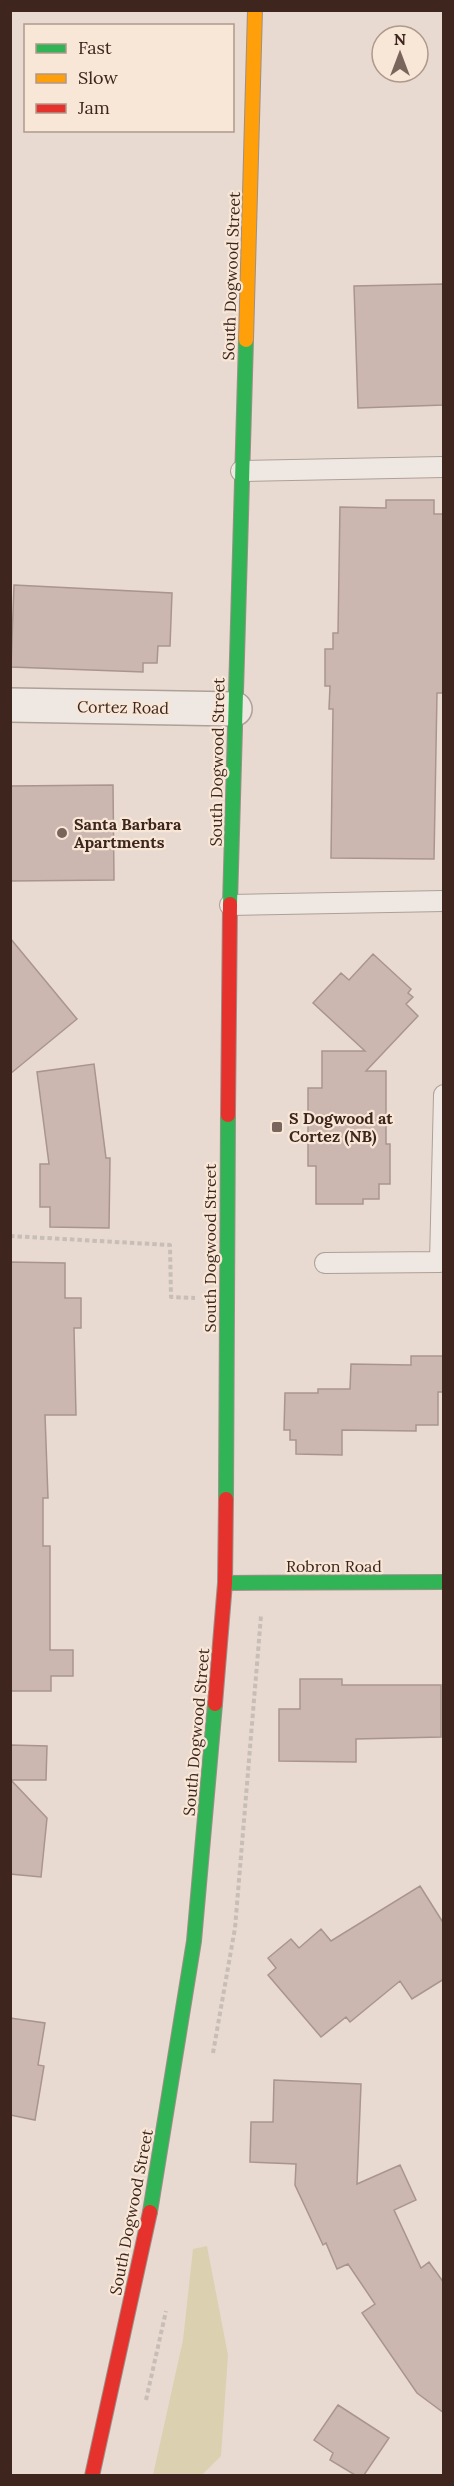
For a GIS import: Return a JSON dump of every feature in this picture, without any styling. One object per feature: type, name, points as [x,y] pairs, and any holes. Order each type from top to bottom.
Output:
[{"type":"main road","name":"South Dogwood Street","points":[[92,2475],[148,2222],[194,1941],[225,1583],[230,905],[255,10]]},
{"type":"main road","name":"Robron Road","points":[[225,1583],[444,1582]]},
{"type":"street","name":"Cortez Road","points":[[10,705],[235,709]]},
{"type":"lane","points":[[241,471],[444,467]]},
{"type":"lane","points":[[230,905],[444,902]]},
{"type":"lane","points":[[325,1263],[440,1262],[444,1095]]},
{"type":"path","points":[[10,1236],[170,1245],[171,1297],[226,1299]]},
{"type":"shaded area","points":[[207,2246],[228,2355],[221,2456],[202,2475],[153,2475],[183,2340],[193,2249]]},
{"type":"building","points":[[444,284],[444,405],[358,408],[354,286]]},
{"type":"building","points":[[386,500],[434,500],[434,514],[444,514],[444,693],[437,693],[434,859],[331,858],[333,709],[329,709],[330,686],[325,686],[325,649],[333,649],[333,633],[338,633],[340,507],[386,508]]},
{"type":"building","points":[[14,585],[172,593],[170,646],[158,646],[157,663],[143,663],[143,672],[11,667]]},
{"type":"building","name":"Santa Barbara Apartments","points":[[113,785],[114,880],[10,881],[10,786]]},
{"type":"building","points":[[10,938],[77,1019],[10,1074]]},
{"type":"building","points":[[373,954],[411,989],[408,993],[413,997],[406,1004],[418,1016],[366,1071],[386,1071],[386,1144],[390,1144],[390,1184],[379,1184],[379,1199],[363,1199],[363,1204],[316,1204],[316,1166],[308,1166],[308,1088],[322,1088],[322,1051],[365,1051],[313,1003],[341,973],[349,980]]},
{"type":"building","points":[[94,1064],[106,1158],[110,1158],[109,1228],[50,1227],[50,1207],[40,1207],[40,1164],[49,1164],[37,1072]]},
{"type":"building","points":[[10,1262],[65,1263],[65,1298],[81,1298],[81,1328],[74,1328],[76,1415],[45,1415],[48,1498],[43,1498],[43,1546],[50,1546],[50,1650],[73,1650],[73,1676],[51,1676],[51,1691],[10,1691]]},
{"type":"building","points":[[411,1356],[444,1356],[444,1392],[438,1392],[438,1425],[416,1425],[416,1431],[342,1430],[342,1455],[296,1454],[296,1440],[290,1440],[290,1430],[284,1430],[285,1393],[318,1393],[318,1389],[350,1389],[351,1364],[411,1365]]},
{"type":"building","points":[[300,1679],[342,1679],[342,1685],[441,1685],[441,1737],[356,1739],[356,1762],[279,1761],[279,1709],[300,1709]]},
{"type":"building","points":[[10,1745],[47,1746],[46,1780],[11,1780],[47,1818],[41,1877],[10,1874]]},
{"type":"building","points":[[420,1886],[444,1924],[444,1979],[412,1999],[400,1981],[350,2022],[346,2017],[321,2037],[268,1975],[276,1968],[268,1958],[291,1939],[299,1948],[321,1929],[331,1941]]},
{"type":"building","points":[[10,2018],[45,2023],[38,2065],[44,2066],[35,2120],[10,2115]]},
{"type":"building","points":[[274,2080],[361,2084],[357,2184],[400,2165],[416,2200],[394,2210],[421,2268],[429,2262],[444,2283],[444,2413],[417,2393],[362,2313],[375,2304],[348,2264],[337,2269],[326,2243],[323,2245],[295,2185],[296,2164],[250,2162],[251,2122],[273,2122]]},
{"type":"building","points":[[338,2405],[389,2438],[364,2475],[355,2475],[330,2460],[333,2453],[314,2440]]},
{"type":"traffic: fast","points":[[230,904],[246,340]]},
{"type":"traffic: fast","points":[[226,1499],[228,1115]]},
{"type":"traffic: fast","points":[[225,1583],[444,1582]]},
{"type":"traffic: fast","points":[[150,2212],[194,1941],[215,1704]]},
{"type":"traffic: slow","points":[[246,340],[255,10]]},
{"type":"traffic: jam","points":[[228,1115],[230,904]]},
{"type":"traffic: jam","points":[[215,1704],[225,1583],[226,1499]]},
{"type":"traffic: jam","points":[[92,2476],[150,2212]]},
{"type":"place","name":"Santa Barbara Apartments","points":[[62,833]]},
{"type":"place","name":"S Dogwood at Cortez (NB)","points":[[277,1127]]}]
